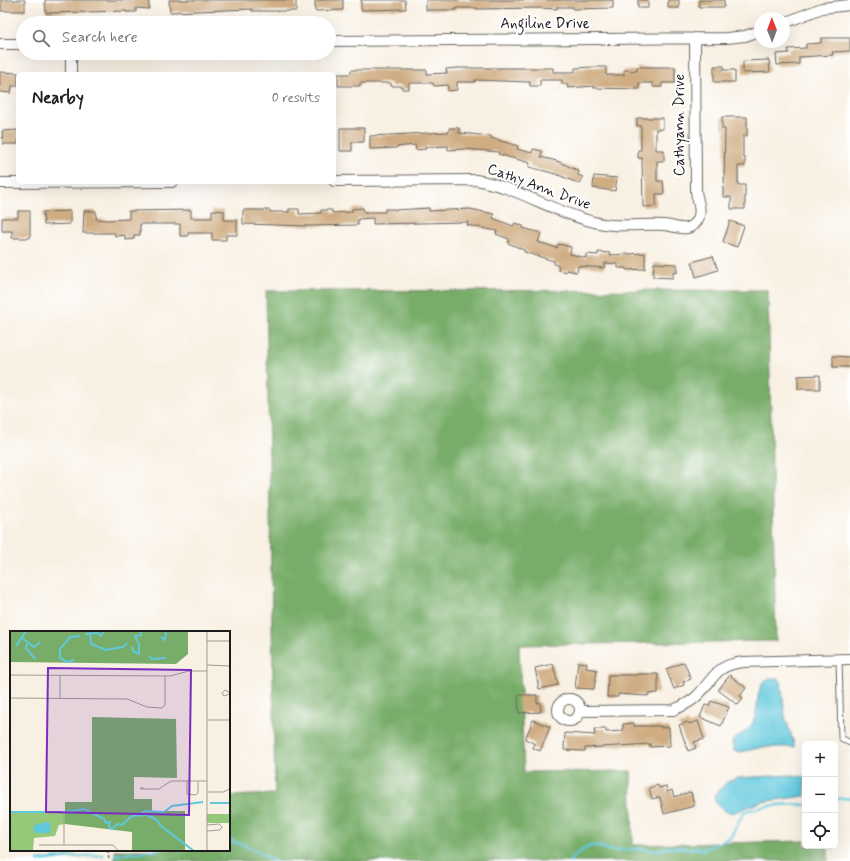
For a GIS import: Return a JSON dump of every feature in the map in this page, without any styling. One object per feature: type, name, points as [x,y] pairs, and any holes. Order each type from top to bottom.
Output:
[{"type":"street","points":[[790,20],[822,8],[850,5]]},
{"type":"street","name":"Angiline Drive","points":[[336,41],[727,38],[754,34]]},
{"type":"street","name":"Cathyann Drive","points":[[695,38],[696,191],[700,212]]},
{"type":"street","points":[[0,44],[16,44]]},
{"type":"street","points":[[71,60],[71,72]]},
{"type":"street","name":"Cathy Ann Drive","points":[[336,181],[476,180],[498,185],[594,223],[613,225],[663,225],[683,229],[692,226],[697,221],[700,212]]},
{"type":"street","points":[[0,183],[16,183]]},
{"type":"street","points":[[581,711],[673,710],[693,700],[715,674],[733,663],[850,659]]},
{"type":"lane","points":[[838,659],[841,738],[850,743]]},
{"type":"path","points":[[108,851],[109,861]]},
{"type":"green space","points":[[768,290],[776,641],[519,645],[524,772],[631,771],[633,845],[802,841],[802,849],[828,849],[828,861],[115,861],[115,851],[230,851],[230,796],[275,794],[266,291]]},
{"type":"water","points":[[768,679],[779,679],[781,681],[785,716],[795,747],[763,747],[741,752],[734,751],[732,744],[733,740],[746,731],[752,724],[756,712],[759,692],[764,682]]},
{"type":"water","points":[[791,775],[802,777],[802,796],[761,802],[733,813],[725,811],[716,803],[714,798],[716,793],[727,782],[738,778]]},
{"type":"building","points":[[1,0],[25,0],[25,11],[1,11]]},
{"type":"building","points":[[45,0],[149,0],[149,9],[136,8],[136,12],[46,13]]},
{"type":"building","points":[[169,0],[296,0],[296,11],[252,11],[252,9],[170,12]]},
{"type":"building","points":[[315,0],[343,0],[343,10],[315,11]]},
{"type":"building","points":[[361,0],[405,0],[406,9],[361,10]]},
{"type":"building","points":[[426,0],[613,0],[613,8],[456,8],[456,10],[426,10]]},
{"type":"building","points":[[638,0],[648,0],[648,8],[638,8]]},
{"type":"building","points":[[668,0],[679,0],[679,8],[668,8]]},
{"type":"building","points":[[699,0],[724,0],[724,7],[699,7]]},
{"type":"building","points":[[821,38],[850,38],[850,51],[832,52],[833,55],[799,57],[799,64],[777,65],[776,54],[789,53],[788,49],[806,48],[806,44],[821,43]]},
{"type":"building","points":[[769,60],[770,72],[743,73],[743,61]]},
{"type":"building","points":[[714,66],[724,66],[724,70],[735,70],[735,82],[714,82]]},
{"type":"building","points":[[606,67],[606,75],[624,75],[624,70],[637,71],[637,67],[675,67],[675,83],[662,83],[662,87],[653,87],[653,83],[639,83],[639,89],[594,88],[594,86],[568,88],[567,84],[562,84],[562,80],[540,80],[540,86],[530,86],[530,82],[475,80],[475,82],[457,82],[457,90],[448,91],[448,85],[434,86],[433,83],[409,83],[409,89],[402,89],[402,86],[391,86],[391,83],[360,83],[360,86],[338,86],[338,74],[351,74],[351,70],[427,70],[427,74],[447,73],[446,69],[457,68],[553,68],[553,72],[575,72],[575,68]]},
{"type":"building","points":[[0,72],[16,73],[16,86],[12,86],[11,93],[0,92]]},
{"type":"building","points":[[722,117],[747,117],[747,136],[743,136],[743,157],[745,157],[745,166],[738,166],[738,185],[745,185],[745,209],[731,209],[731,197],[723,197],[725,129],[722,129]]},
{"type":"building","points":[[637,118],[663,118],[663,129],[656,129],[656,150],[664,150],[664,161],[657,161],[657,181],[663,181],[664,194],[656,194],[656,206],[643,207],[642,158],[638,158],[638,150],[641,150],[641,126],[637,126]]},
{"type":"building","points":[[340,128],[364,128],[364,142],[352,142],[352,151],[340,151]]},
{"type":"building","points":[[449,128],[459,128],[459,133],[491,136],[491,138],[518,146],[517,149],[532,153],[533,149],[542,151],[541,157],[557,161],[579,171],[578,175],[583,177],[580,184],[556,174],[529,167],[530,163],[498,154],[499,152],[464,149],[448,150],[448,146],[425,147],[426,149],[416,150],[415,145],[396,148],[370,149],[370,136],[449,132]]},
{"type":"building","points":[[16,130],[16,144],[3,144],[2,131]]},
{"type":"building","points":[[594,176],[617,178],[615,191],[593,188]]},
{"type":"building","points":[[363,208],[364,212],[385,212],[385,209],[395,210],[429,208],[429,211],[470,209],[494,214],[493,218],[513,226],[515,223],[523,226],[523,228],[541,233],[538,242],[557,248],[558,244],[571,247],[570,254],[586,258],[586,254],[598,255],[598,252],[610,253],[610,255],[645,253],[645,269],[626,270],[626,268],[618,268],[618,264],[605,263],[604,268],[578,266],[577,272],[558,270],[559,266],[554,264],[554,261],[524,252],[524,250],[508,243],[509,239],[496,234],[497,231],[467,225],[468,222],[373,224],[373,218],[358,219],[358,225],[309,226],[243,224],[243,210],[289,212],[289,209],[299,209],[299,214],[321,213],[321,210],[332,210],[332,213],[352,212],[352,209]]},
{"type":"building","points":[[191,210],[191,218],[212,218],[212,210],[224,211],[224,220],[237,220],[237,235],[226,235],[226,240],[212,240],[212,233],[188,233],[188,236],[180,236],[180,224],[140,224],[140,235],[134,235],[134,239],[125,240],[125,235],[115,236],[115,233],[83,233],[84,211],[96,211],[96,219],[108,220],[129,219],[129,211]]},
{"type":"building","points":[[18,211],[30,211],[30,238],[12,238],[12,231],[2,231],[2,218],[18,218]]},
{"type":"building","points":[[70,211],[70,224],[44,225],[43,212]]},
{"type":"building","points":[[730,221],[744,226],[737,247],[723,242]]},
{"type":"building","points":[[713,256],[718,270],[696,277],[692,262]]},
{"type":"building","points":[[654,263],[677,264],[677,273],[673,272],[673,278],[653,277]]},
{"type":"building","points":[[833,356],[850,357],[850,367],[833,367]]},
{"type":"building","points":[[820,375],[820,389],[798,389],[798,376]]},
{"type":"building","points":[[578,662],[587,663],[586,668],[597,670],[594,689],[575,688]]},
{"type":"building","points":[[684,662],[691,679],[683,682],[684,685],[674,689],[666,669]]},
{"type":"building","points":[[553,664],[558,685],[539,689],[535,668]]},
{"type":"building","points":[[658,674],[658,693],[648,694],[648,696],[618,694],[618,697],[607,697],[608,675]]},
{"type":"building","points":[[730,675],[746,688],[740,696],[743,699],[738,705],[718,690]]},
{"type":"building","points":[[518,695],[537,695],[537,703],[540,702],[541,712],[519,713]]},
{"type":"building","points":[[711,701],[729,707],[721,726],[700,717],[705,705],[709,706]]},
{"type":"building","points":[[533,720],[550,727],[540,751],[533,748],[535,744],[525,739]]},
{"type":"building","points":[[698,721],[704,739],[694,742],[696,748],[688,751],[679,725]]},
{"type":"building","points":[[634,723],[634,726],[661,726],[661,728],[669,727],[670,746],[650,747],[650,744],[585,748],[585,751],[564,750],[565,733],[595,735],[594,729],[606,729],[606,732],[623,731],[623,724]]},
{"type":"building","points":[[658,785],[659,788],[666,786],[667,792],[672,790],[674,797],[691,792],[694,806],[664,814],[660,797],[652,799],[649,788]]},
{"type":"waterway","points":[[838,799],[850,798]]},
{"type":"waterway","points":[[570,861],[582,850],[591,846],[611,851],[619,851],[622,849],[655,851],[665,848],[679,847],[689,849],[697,848],[703,850],[730,838],[744,812],[774,806],[791,804],[802,805]]},
{"type":"waterway","points":[[230,840],[251,848],[275,861]]},
{"type":"waterway","points":[[115,855],[149,851]]},
{"type":"waterway","points":[[38,861],[103,855]]}]
